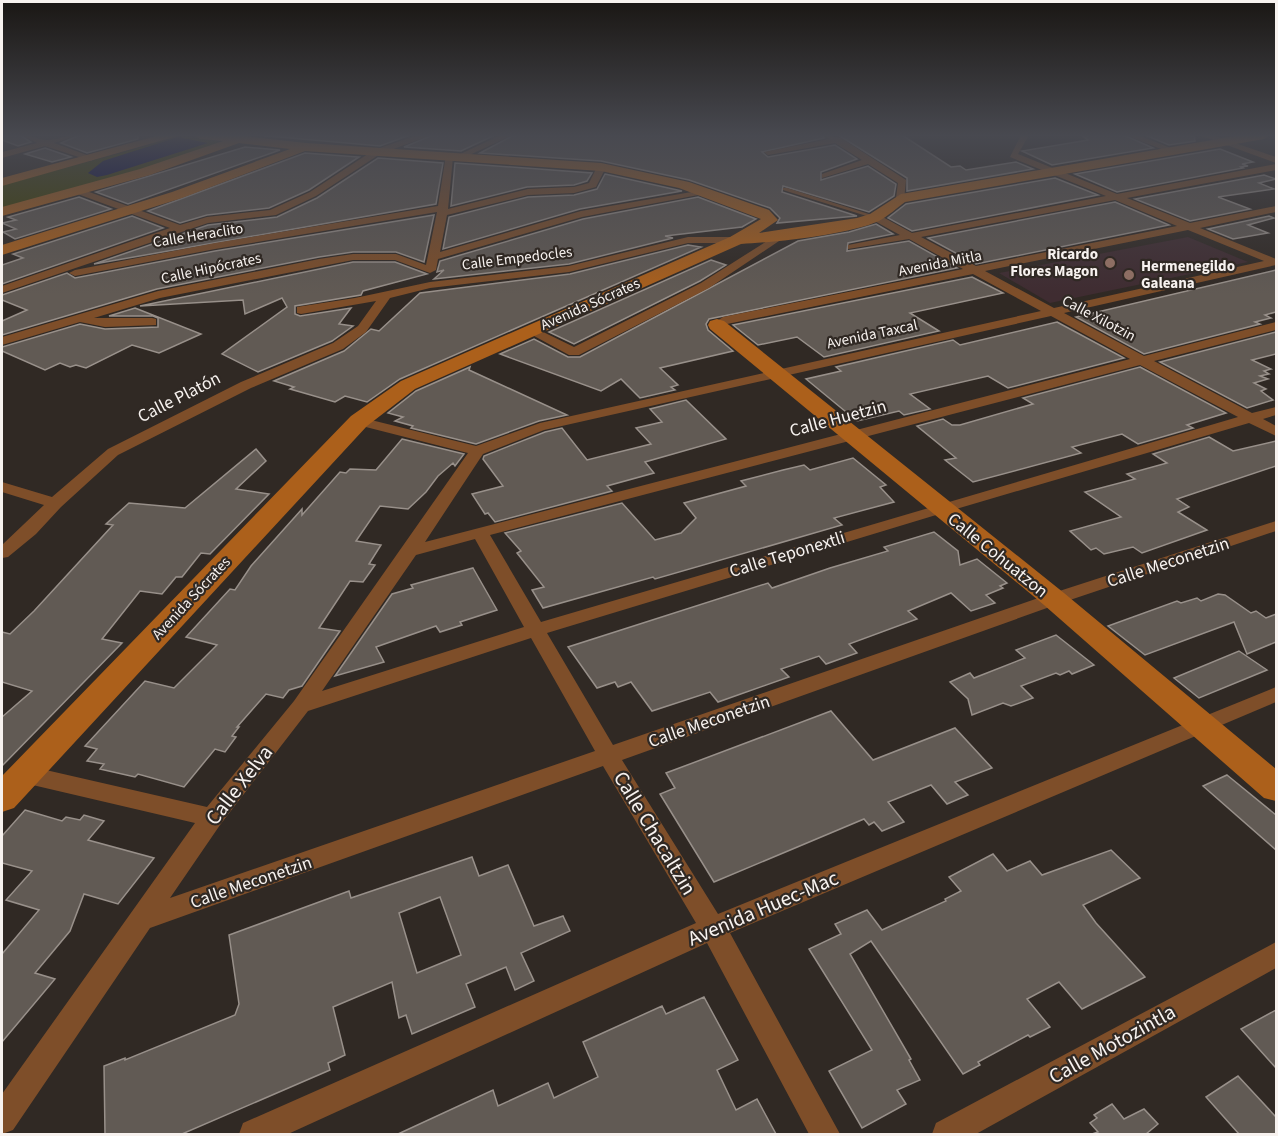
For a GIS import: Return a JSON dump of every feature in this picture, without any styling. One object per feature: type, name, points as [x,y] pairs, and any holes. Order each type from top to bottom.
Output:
[{"type":"street","points":[[2,212],[89,188]]},
{"type":"street","points":[[2,250],[191,188]]},
{"type":"street","points":[[2,290],[207,220],[272,213],[322,188]]},
{"type":"street","points":[[430,285],[431,264],[447,188]]},
{"type":"street","name":"Calle Heraclito","points":[[30,281],[215,246],[442,210],[528,192],[580,188]]},
{"type":"street","name":"Avenida Sócrates","points":[[13,786],[359,421],[408,385],[730,242],[770,220],[764,213],[696,188]]},
{"type":"street","points":[[901,198],[902,188]]},
{"type":"street","points":[[730,242],[778,237],[875,217],[901,198],[957,188]]},
{"type":"street","points":[[1093,188],[1276,262]]},
{"type":"street","points":[[852,247],[1168,188]]},
{"type":"street","points":[[78,191],[180,228]]},
{"type":"street","points":[[431,264],[580,214],[709,192]]},
{"type":"street","name":"Avenida Mitla","points":[[717,325],[723,321],[978,271],[1276,208]]},
{"type":"street","name":"Calle Xilotzin","points":[[875,217],[1276,432]]},
{"type":"street","points":[[531,330],[574,352],[681,298],[757,253],[778,237]]},
{"type":"street","name":"Calle Empedocles","points":[[301,310],[385,296],[430,285],[569,269],[688,240],[730,242],[757,253]]},
{"type":"street","name":"Calle Hipócrates","points":[[2,342],[170,292],[319,262],[353,257],[396,257],[431,264]]},
{"type":"street","name":"Avenida Taxcal","points":[[477,451],[540,427],[775,372],[1276,262]]},
{"type":"street","name":"Calle Platón","points":[[2,553],[30,530],[55,504],[113,452],[246,385],[338,346],[362,329],[385,296]]},
{"type":"street","points":[[78,319],[105,324],[152,322]]},
{"type":"street","name":"Calle Cohuatzon","points":[[717,325],[849,435],[1054,599],[1276,788]]},
{"type":"street","name":"Calle Huetzin","points":[[410,551],[849,435],[1276,326]]},
{"type":"street","name":"Calle Teponextli","points":[[301,706],[535,630],[939,508],[1276,411]]},
{"type":"street","points":[[359,421],[477,451]]},
{"type":"street","name":"Calle Xelva","points":[[2,1119],[213,818],[301,706],[477,451]]},
{"type":"street","points":[[2,487],[55,504]]},
{"type":"street","name":"Calle Meconetzin","points":[[143,919],[1054,599],[1276,526]]},
{"type":"street","name":"Calle Chacaltzin","points":[[480,533],[609,757],[713,928],[825,1134]]},
{"type":"street","name":"Avenida Huec-Mac","points":[[254,1134],[713,928],[1203,727],[1276,694]]},
{"type":"street","points":[[13,786],[213,818]]},
{"type":"street","name":"Calle Motozintla","points":[[947,1134],[1276,954]]},
{"type":"lane","points":[[785,189],[875,217]]},
{"type":"shaded area","points":[[2,188],[73,188],[2,208]]},
{"type":"shaded area","points":[[1188,237],[1248,262],[1050,303],[999,273]]},
{"type":"building","points":[[109,188],[173,188],[128,204],[96,192]]},
{"type":"building","points":[[210,188],[312,188],[269,208],[207,215],[180,223],[148,211]]},
{"type":"building","points":[[332,188],[439,188],[436,204],[94,264],[208,225],[277,217]]},
{"type":"building","points":[[453,188],[523,188],[451,206]]},
{"type":"building","points":[[668,188],[682,191],[580,209],[443,249],[449,217],[528,197],[574,195],[597,189]]},
{"type":"building","points":[[712,188],[783,188],[782,192],[857,216],[777,223],[780,218],[770,208]]},
{"type":"building","points":[[790,188],[895,188],[894,196],[869,212]]},
{"type":"building","points":[[907,188],[924,188],[907,191]]},
{"type":"building","points":[[998,188],[1080,188],[1098,195],[912,231],[888,218],[906,204]]},
{"type":"building","points":[[1108,188],[1138,188],[1117,192]]},
{"type":"building","points":[[1194,188],[1274,189],[1218,197],[1250,209],[1190,221],[1135,199]]},
{"type":"building","points":[[79,197],[111,209],[15,239],[3,232],[16,229],[2,223],[16,220],[8,217]]},
{"type":"building","points":[[698,197],[756,219],[742,227],[665,236],[673,238],[569,264],[434,279],[444,270],[437,272],[440,261],[583,219]]},
{"type":"building","points":[[1115,202],[1169,225],[976,264],[928,238]]},
{"type":"building","points":[[434,215],[424,262],[396,252],[353,252],[319,257],[157,289],[2,335],[2,321],[27,310],[2,300],[2,295],[67,273],[75,278],[215,251]]},
{"type":"building","points":[[132,216],[163,228],[2,284],[2,265],[23,258],[13,254]]},
{"type":"building","points":[[1269,216],[1274,218],[1248,225],[1268,233],[1233,239],[1208,229]]},
{"type":"building","points":[[876,224],[893,234],[848,243],[847,251],[909,241],[957,268],[709,319],[706,324],[708,330],[733,351],[660,368],[678,385],[671,387],[675,390],[640,398],[621,379],[601,391],[500,354],[534,339],[568,357],[580,357],[798,241],[849,232]]},
{"type":"building","points":[[688,245],[701,247],[400,379],[367,402],[345,396],[335,402],[290,389],[294,387],[274,381],[344,351],[371,329],[379,331],[420,293],[570,274]]},
{"type":"building","points":[[711,260],[726,265],[700,281],[574,344],[549,332]]},
{"type":"building","points":[[353,262],[395,262],[427,274],[363,291],[361,295],[295,306],[295,314],[300,316],[351,308],[339,324],[353,326],[332,341],[258,372],[222,354],[287,307],[282,298],[245,314],[243,300],[140,306]]},
{"type":"building","points":[[1276,270],[1276,312],[1265,315],[1271,318],[1255,322],[1260,324],[1144,354],[1076,317]]},
{"type":"building","points":[[972,277],[1003,293],[910,313],[939,331],[824,357],[797,337],[758,345],[733,325]]},
{"type":"building","points":[[135,308],[201,334],[159,353],[132,345],[86,368],[76,365],[70,367],[60,363],[45,370],[2,351],[2,347],[80,324],[105,329],[158,327],[158,318],[153,316],[109,316]]},
{"type":"building","points":[[1057,322],[1124,358],[1008,388],[988,376],[910,394],[930,409],[904,415],[899,411],[857,421],[806,379],[841,371],[836,367],[953,340],[960,345]]},
{"type":"building","points":[[1276,332],[1276,354],[1252,360],[1271,369],[1264,371],[1269,374],[1260,376],[1268,379],[1254,383],[1266,389],[1261,391],[1273,400],[1247,408],[1160,362]]},
{"type":"building","points":[[470,367],[469,370],[567,415],[539,421],[476,444],[411,428],[413,426],[395,421],[403,417],[388,413],[416,391]]},
{"type":"building","points":[[1140,367],[1226,413],[1187,425],[1193,428],[1138,444],[1122,434],[1072,447],[1081,453],[973,482],[945,460],[956,458],[917,426],[943,419],[952,425],[960,425],[1033,404],[1023,398]]},
{"type":"building","points":[[686,400],[726,439],[645,462],[654,473],[607,486],[612,491],[495,522],[488,513],[485,514],[472,494],[503,486],[483,459],[484,456],[545,432],[562,428],[587,460],[651,444],[636,428],[662,422],[650,409]]},
{"type":"building","points":[[1209,437],[1233,451],[1276,441],[1276,466],[1177,499],[1189,507],[1178,512],[1207,530],[1142,553],[1133,547],[1104,554],[1096,548],[1091,550],[1070,531],[1121,517],[1085,492],[1135,479],[1127,474],[1167,463],[1153,454]]},
{"type":"building","points":[[402,439],[464,454],[455,466],[453,463],[438,476],[426,492],[408,509],[380,506],[356,541],[381,545],[369,564],[375,565],[363,582],[350,581],[319,628],[340,631],[302,686],[289,690],[283,698],[266,694],[237,727],[239,727],[232,736],[236,737],[225,752],[215,749],[184,787],[138,774],[135,777],[100,769],[104,764],[87,761],[97,749],[85,746],[145,681],[174,688],[217,645],[186,637],[230,589],[235,590],[251,566],[302,509],[302,515],[340,472],[346,473],[350,469],[376,470]]},
{"type":"building","points":[[256,449],[266,461],[236,489],[269,494],[210,554],[201,553],[182,577],[176,577],[162,594],[140,591],[102,639],[122,643],[2,766],[2,717],[32,691],[2,682],[2,632],[10,634],[34,611],[113,525],[106,524],[129,503],[185,508]]},
{"type":"building","points":[[853,458],[886,485],[880,487],[894,502],[834,518],[842,525],[655,579],[653,577],[543,608],[532,590],[544,587],[517,553],[521,551],[505,533],[622,503],[655,540],[681,533],[696,518],[684,503],[746,486],[741,481],[804,465],[810,470]]},
{"type":"building","points":[[934,532],[958,551],[960,565],[977,559],[1007,583],[1000,586],[1003,588],[986,595],[995,603],[971,611],[951,593],[908,611],[917,619],[849,644],[857,653],[826,664],[819,656],[781,669],[789,677],[718,702],[710,692],[652,711],[631,682],[618,687],[615,682],[597,688],[568,647],[768,583],[772,588],[888,551],[884,547]]},
{"type":"building","points":[[473,568],[497,610],[460,622],[462,625],[440,632],[436,626],[376,647],[384,662],[335,676],[392,594],[413,588],[411,585]]},
{"type":"building","points":[[1218,594],[1225,595],[1251,613],[1256,611],[1266,618],[1276,614],[1276,642],[1247,654],[1234,622],[1145,655],[1108,626],[1177,601],[1181,603],[1197,598],[1201,601]]},
{"type":"building","points":[[1056,635],[1094,665],[1072,674],[1069,671],[1060,675],[1056,673],[1021,686],[1033,698],[1011,706],[1003,703],[972,715],[968,699],[950,682],[970,673],[974,678],[1025,658],[1016,650]]},
{"type":"building","points":[[1239,651],[1267,670],[1199,698],[1174,678]]},
{"type":"building","points":[[831,711],[873,760],[955,728],[992,768],[955,782],[968,795],[947,804],[931,785],[888,802],[904,822],[882,831],[874,822],[869,825],[864,819],[714,882],[660,794],[675,788],[666,773]]},
{"type":"building","points":[[1227,775],[1276,815],[1276,850],[1203,786]]},
{"type":"building","points":[[25,810],[62,821],[66,817],[80,820],[84,815],[104,821],[88,840],[154,858],[118,904],[84,894],[70,931],[35,973],[55,979],[2,1042],[2,954],[39,910],[6,900],[32,871],[2,863],[2,836]]},
{"type":"building","points":[[1111,850],[1140,878],[1083,905],[1096,923],[1145,977],[1082,1009],[1059,982],[1027,999],[1050,1027],[1030,1037],[1028,1035],[978,1062],[980,1065],[963,1074],[871,941],[850,954],[911,1059],[909,1060],[920,1080],[897,1090],[906,1104],[862,1128],[829,1071],[872,1050],[809,949],[841,934],[835,924],[867,910],[882,930],[946,901],[945,899],[961,891],[949,877],[993,854],[1007,871],[1030,861],[1042,875]]},
{"type":"building","points":[[472,857],[479,876],[508,865],[534,926],[563,916],[570,931],[521,953],[534,981],[515,990],[506,967],[466,984],[475,1007],[412,1034],[406,1015],[399,1018],[392,982],[333,1007],[345,1055],[328,1063],[330,1070],[182,1134],[105,1134],[104,1066],[125,1058],[125,1060],[235,1015],[239,1004],[229,935],[349,891],[351,898]],"holes":[[[440,897],[461,955],[417,973],[399,913]]]},
{"type":"building","points":[[704,997],[738,1060],[717,1070],[736,1110],[757,1099],[776,1134],[398,1134],[493,1090],[498,1106],[548,1083],[554,1098],[598,1077],[583,1042],[662,1006],[666,1014]]},
{"type":"building","points":[[1276,1010],[1276,1068],[1241,1029]]},
{"type":"building","points":[[1238,1076],[1276,1117],[1276,1134],[1239,1134],[1206,1097]]},
{"type":"building","points":[[1112,1104],[1124,1119],[1144,1109],[1158,1124],[1146,1134],[1092,1134],[1098,1132],[1090,1123],[1097,1118],[1094,1115]]},
{"type":"place","name":"Ricardo Flores Magon","points":[[1110,263]]},
{"type":"place","name":"Hermenegildo Galeana","points":[[1129,275]]}]
